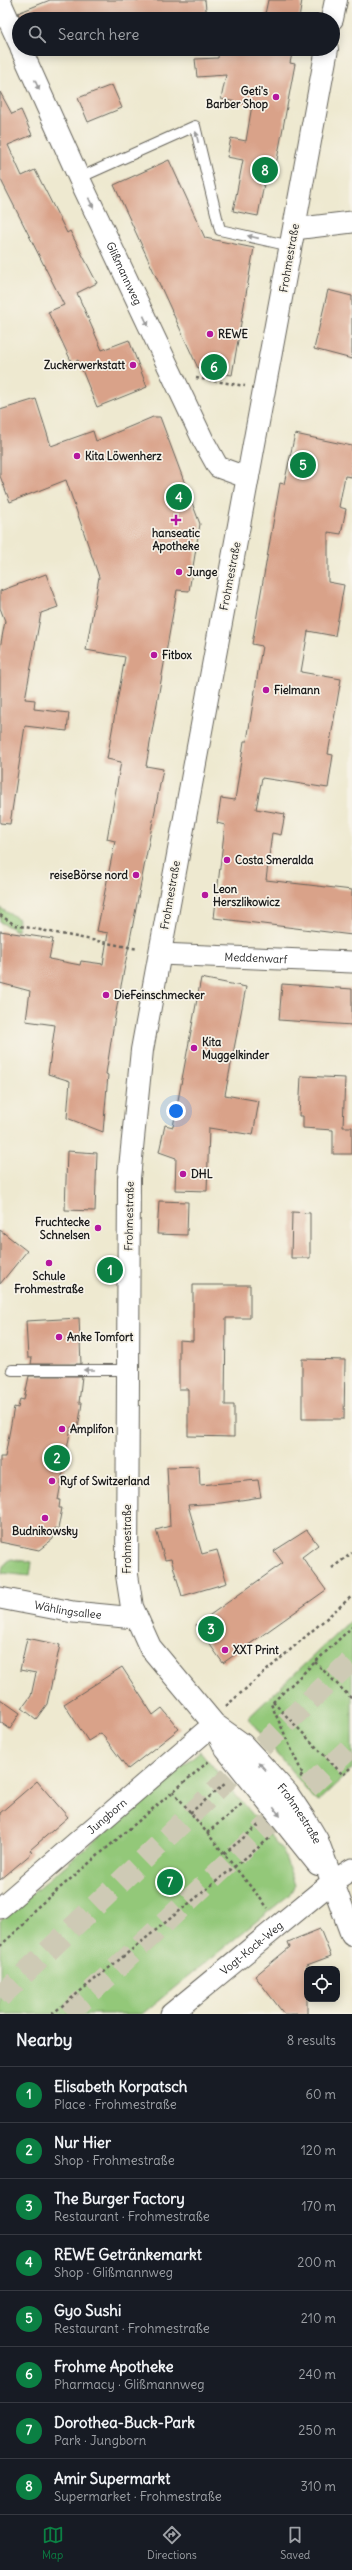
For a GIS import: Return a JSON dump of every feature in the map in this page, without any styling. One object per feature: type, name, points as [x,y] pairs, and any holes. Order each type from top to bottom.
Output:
[{"type":"street","points":[[333,12],[336,0]]},
{"type":"street","points":[[0,1],[12,28]]},
{"type":"street","name":"Glißmannweg","points":[[25,56],[79,178],[203,440],[218,467],[248,478]]},
{"type":"street","name":"Frohmestraße","points":[[326,56],[141,1057],[129,1178],[126,1575],[129,1596],[135,1618],[144,1637],[157,1656],[212,1722],[226,1749],[332,1882]]},
{"type":"street","points":[[293,238],[352,222]]},
{"type":"street","name":"Meddenwarf","points":[[160,954],[352,962]]},
{"type":"street","name":"Wählingsallee","points":[[0,1598],[73,1612],[135,1618]]},
{"type":"street","name":"Frohmestraße","points":[[212,1722],[242,1744],[287,1793],[317,1840],[352,1935]]},
{"type":"street","name":"Jungborn","points":[[0,1908],[212,1722]]},
{"type":"street","points":[[332,1882],[352,1869]]},
{"type":"street","name":"Vogt-Kock-Weg","points":[[170,2014],[332,1882]]},
{"type":"lane","points":[[79,178],[195,126],[220,230],[293,238]]},
{"type":"lane","points":[[12,1370],[128,1370]]},
{"type":"path","points":[[172,374],[265,389]]},
{"type":"path","points":[[0,916],[15,925],[160,954]]},
{"type":"path","points":[[332,1568],[352,1553]]},
{"type":"path","points":[[212,1722],[352,1596]]},
{"type":"path","points":[[273,1702],[352,1627]]},
{"type":"path","points":[[315,1662],[352,1700]]},
{"type":"path","points":[[273,1702],[343,1775],[352,1766]]},
{"type":"path","points":[[273,1702],[272,1704],[302,1774],[298,1778]]},
{"type":"path","points":[[0,1946],[24,1924],[34,1910],[173,1791],[226,1749]]},
{"type":"path","points":[[190,1813],[227,1782]]},
{"type":"path","points":[[173,1791],[281,1924]]},
{"type":"path","points":[[207,1833],[244,1802]]},
{"type":"path","points":[[224,1854],[261,1822]]},
{"type":"path","points":[[52,2014],[273,1836]]},
{"type":"green space","points":[[0,908],[19,919],[17,931],[0,922]]},
{"type":"green space","points":[[11,1559],[32,1562],[30,1576],[2,1573],[6,1563]]},
{"type":"green space","points":[[352,1619],[352,1769],[317,1802],[248,1718]]},
{"type":"green space","points":[[200,1751],[283,1851],[295,1885],[289,1895],[142,2014],[0,2014],[0,1921]]},
{"type":"building","points":[[50,0],[205,0],[206,12],[20,12]]},
{"type":"building","points":[[268,0],[302,0],[300,12],[265,12]]},
{"type":"building","points":[[218,56],[292,56],[290,63],[295,64],[276,165],[268,163],[258,216],[233,211],[243,160],[227,157],[231,138],[246,141],[252,105],[221,99],[226,75],[197,77],[195,59],[218,58]]},
{"type":"building","points":[[112,85],[122,108],[88,122],[78,98]]},
{"type":"building","points":[[0,92],[12,114],[21,110],[32,135],[8,145],[22,176],[35,170],[67,233],[70,231],[97,283],[77,293],[102,350],[129,340],[147,387],[97,407],[78,360],[72,363],[48,312],[64,305],[0,178]]},
{"type":"building","points":[[169,160],[205,238],[254,248],[232,375],[212,372],[209,364],[198,368],[114,185]]},
{"type":"building","points":[[328,290],[352,296],[352,359],[314,349]]},
{"type":"building","points":[[36,399],[51,446],[93,431],[96,441],[153,417],[160,417],[200,524],[189,591],[177,590],[146,766],[163,769],[114,1022],[106,1074],[108,1075],[103,1132],[67,1118],[70,1081],[48,1074],[55,1025],[26,1021],[30,991],[0,983],[0,931],[53,939],[49,959],[80,965],[81,961],[103,964],[108,933],[97,931],[115,841],[107,839],[121,762],[107,759],[125,657],[86,650],[99,577],[66,480],[10,502],[0,476],[0,410]]},
{"type":"building","points":[[295,434],[352,446],[352,477],[345,476],[339,507],[346,509],[341,534],[328,532],[328,582],[344,585],[335,636],[308,631],[301,672],[341,679],[328,754],[333,755],[328,788],[262,778],[256,809],[285,814],[281,835],[272,833],[266,880],[352,890],[352,935],[214,918],[225,825],[217,823],[221,798],[235,800],[244,741],[247,741],[262,646],[252,644],[280,483],[284,484]]},
{"type":"building","points":[[46,574],[58,607],[41,613],[25,699],[35,700],[34,709],[69,713],[67,731],[25,726],[10,824],[0,823],[0,648],[5,621],[0,608],[0,591]]},
{"type":"building","points":[[201,978],[246,987],[225,1095],[259,1101],[253,1135],[209,1128],[207,1191],[175,1190],[176,1158],[159,1152],[165,1125],[173,1127]]},
{"type":"building","points":[[282,984],[352,989],[352,1025],[279,1020]]},
{"type":"building","points":[[301,1076],[345,1078],[343,1127],[352,1127],[352,1154],[333,1154],[333,1130],[303,1128],[303,1116],[299,1116]]},
{"type":"building","points":[[67,1151],[97,1153],[95,1211],[65,1210]]},
{"type":"building","points":[[159,1201],[188,1202],[187,1235],[157,1234]]},
{"type":"building","points":[[292,1212],[310,1213],[310,1258],[291,1258]]},
{"type":"building","points":[[0,1230],[27,1251],[0,1284]]},
{"type":"building","points":[[193,1285],[250,1285],[250,1318],[226,1318],[225,1405],[234,1405],[234,1437],[188,1436],[188,1389],[179,1389],[179,1340],[193,1341]]},
{"type":"building","points":[[79,1318],[81,1364],[31,1364],[32,1358],[28,1358],[26,1321]]},
{"type":"building","points":[[302,1359],[345,1360],[344,1419],[302,1419]]},
{"type":"building","points":[[29,1376],[82,1376],[79,1403],[82,1403],[78,1428],[71,1427],[58,1500],[60,1500],[59,1508],[62,1508],[58,1529],[55,1528],[53,1539],[39,1550],[0,1542],[0,1457],[5,1457],[14,1407],[18,1408],[20,1399],[24,1400]]},
{"type":"building","points":[[199,1466],[200,1485],[258,1480],[261,1497],[221,1503],[188,1505],[202,1554],[217,1550],[227,1583],[182,1596],[171,1559],[165,1560],[156,1530],[170,1526],[167,1467]]},
{"type":"building","points":[[307,1530],[318,1545],[302,1557],[326,1590],[223,1663],[196,1625],[283,1563],[274,1551]]},
{"type":"building","points":[[27,1638],[60,1645],[47,1704],[36,1719],[22,1708],[31,1696],[36,1673],[20,1670]]},
{"type":"building","points":[[122,1667],[153,1715],[162,1708],[179,1729],[128,1769],[101,1733],[88,1741],[64,1704]]},
{"type":"building","points":[[0,1699],[20,1713],[10,1729],[0,1722]]},
{"type":"building","points":[[37,1781],[68,1817],[30,1850],[32,1853],[0,1880],[0,1813]]},
{"type":"building","points":[[320,1929],[331,1956],[304,1966],[304,2002],[307,2002],[307,2014],[284,2014],[255,1976],[290,1947],[288,1942]]},
{"type":"tunnel","points":[[0,1997],[352,1660]]},
{"type":"tunnel","points":[[68,2014],[352,1746]]},
{"type":"place","name":"Geti's Barber Shop","points":[[276,97]]},
{"type":"place","name":"Amir Supermarkt","points":[[265,170]]},
{"type":"place","name":"REWE","points":[[210,334]]},
{"type":"place","name":"Zuckerwerkstatt","points":[[133,365]]},
{"type":"place","name":"Frohme Apotheke","points":[[214,367]]},
{"type":"place","name":"Kita Löwenherz","points":[[77,456]]},
{"type":"place","name":"Gyo Sushi","points":[[303,465]]},
{"type":"place","name":"REWE Getränkemarkt","points":[[179,497]]},
{"type":"place","name":"hanseatic Apotheke","points":[[176,520]]},
{"type":"place","name":"Junge","points":[[179,572]]},
{"type":"place","name":"Fitbox","points":[[154,655]]},
{"type":"place","name":"Fielmann","points":[[266,690]]},
{"type":"place","name":"Costa Smeralda","points":[[227,860]]},
{"type":"place","name":"reiseBörse nord","points":[[136,875]]},
{"type":"place","name":"Leon Herszlikowicz","points":[[205,895]]},
{"type":"place","name":"DieFeinschmecker","points":[[106,995]]},
{"type":"place","name":"Kita Muggelkinder","points":[[194,1048]]},
{"type":"place","name":"DHL","points":[[183,1174]]},
{"type":"place","name":"Fruchtecke Schnelsen","points":[[98,1228]]},
{"type":"place","name":"Schule Frohmestraße","points":[[49,1263]]},
{"type":"place","name":"Elisabeth Korpatsch","points":[[110,1270]]},
{"type":"place","name":"Anke Tomfort","points":[[59,1337]]},
{"type":"place","name":"Amplifon","points":[[62,1429]]},
{"type":"place","name":"Nur Hier","points":[[57,1458]]},
{"type":"place","name":"Ryf of Switzerland","points":[[52,1481]]},
{"type":"place","name":"Budnikowsky","points":[[45,1518]]},
{"type":"place","name":"The Burger Factory","points":[[211,1629]]},
{"type":"place","name":"XXT Print","points":[[225,1650]]},
{"type":"place","name":"Dorothea-Buck-Park","points":[[170,1882]]}]
